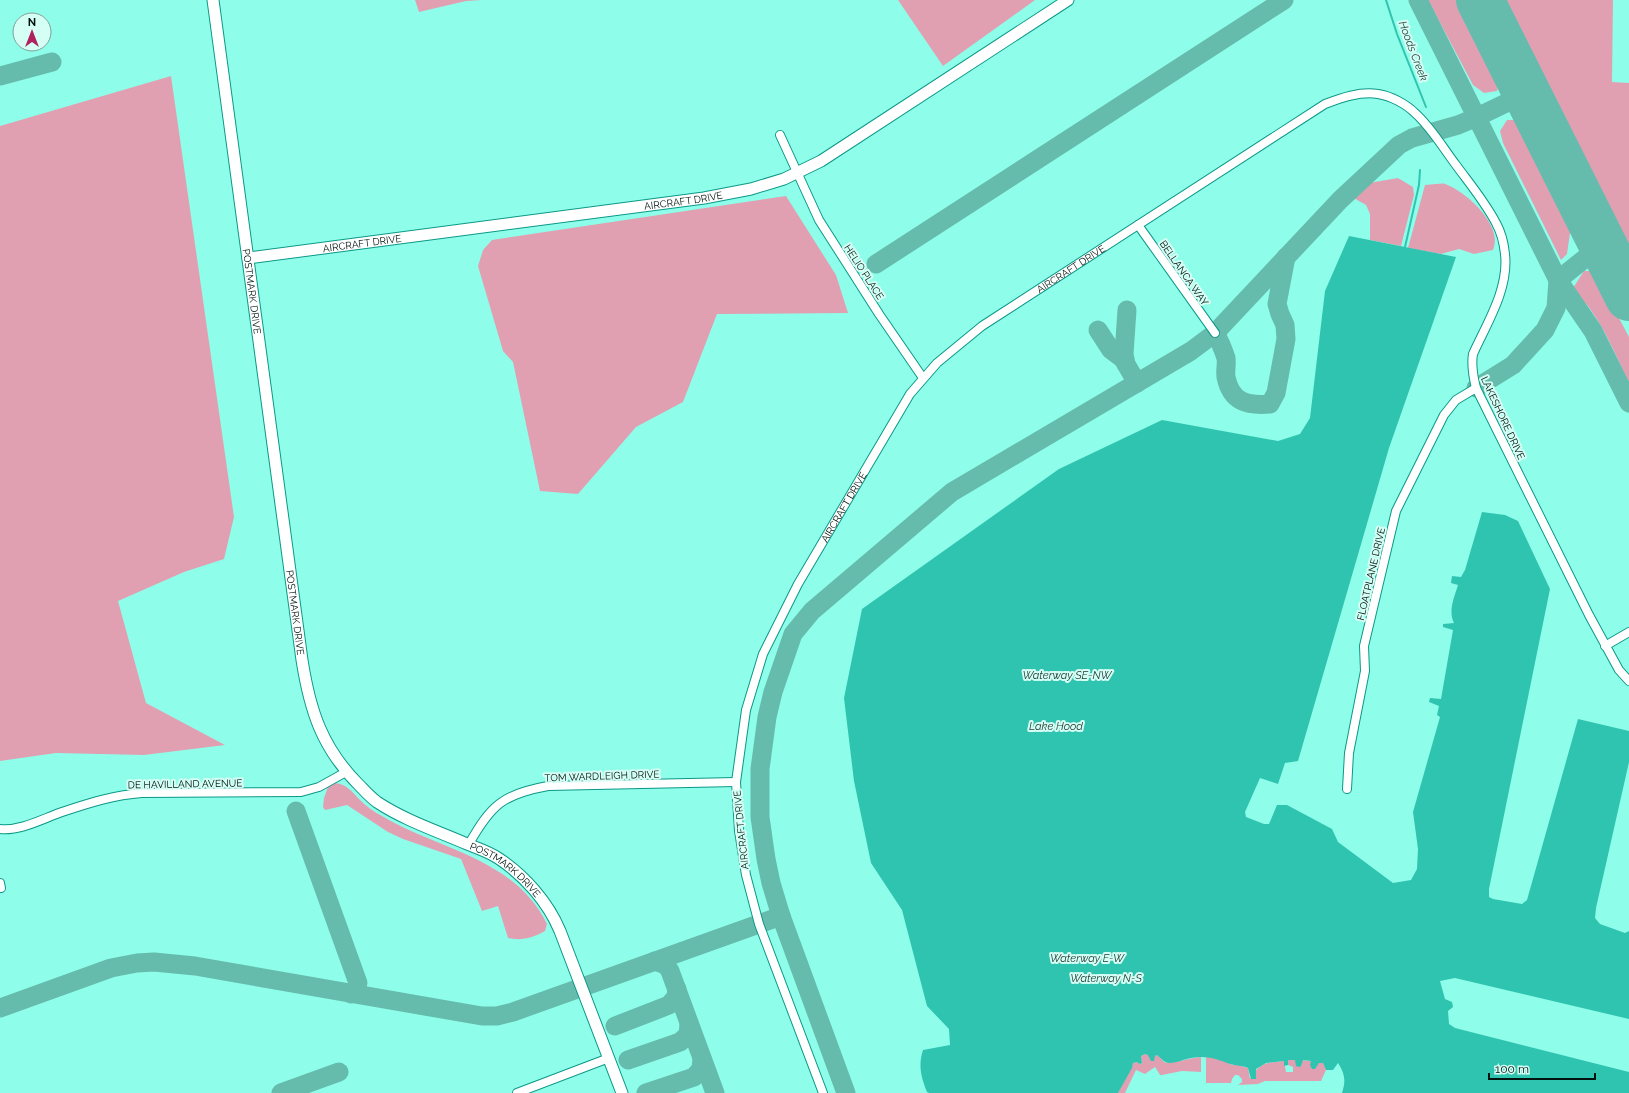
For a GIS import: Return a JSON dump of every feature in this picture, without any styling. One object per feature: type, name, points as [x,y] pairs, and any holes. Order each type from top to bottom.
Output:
[{"type":"street","name":"POSTMARK DRIVE","points":[[213,0],[307,688],[317,724],[334,755],[346,772],[375,801],[398,814],[497,857],[520,876],[539,896],[554,917],[622,1093]]},
{"type":"street","name":"AIRCRAFT DRIVE","points":[[248,258],[704,198],[751,189],[798,173],[821,161],[1068,0]]},
{"type":"street","name":"LAKESHORE DRIVE","points":[[1313,112],[1339,99],[1364,93],[1378,94],[1404,104],[1415,113],[1432,132],[1479,196],[1496,223],[1502,239],[1505,255],[1504,276],[1500,294],[1473,354],[1472,374],[1476,388],[1605,646],[1619,670],[1629,681]]},
{"type":"street","name":"AIRCRAFT DRIVE","points":[[823,1093],[759,924],[746,875],[739,831],[736,782],[746,710],[763,654],[798,584],[910,394],[923,378],[958,345],[982,326],[1313,112]]},
{"type":"street","name":"HELIO PLACE","points":[[780,135],[819,220],[833,244],[923,378]]},
{"type":"street","name":"BELLANCA WAY","points":[[1138,225],[1215,333]]},
{"type":"street","name":"FLOATPLANE DRIVE","points":[[1347,789],[1349,753],[1365,671],[1364,646],[1396,511],[1444,415],[1456,400],[1476,388]]},
{"type":"street","points":[[1605,646],[1629,632]]},
{"type":"street","name":"DE HAVILLAND AVENUE","points":[[0,829],[19,828],[84,804],[114,796],[142,793],[298,792],[319,787],[346,772]]},
{"type":"street","name":"TOM WARDLEIGH DRIVE","points":[[469,844],[482,820],[491,810],[503,801],[530,789],[548,786],[736,782]]},
{"type":"street","points":[[516,1093],[609,1058]]},
{"type":"shaded area","points":[[415,0],[482,0],[466,1],[419,12]]},
{"type":"shaded area","points":[[898,0],[1035,0],[943,66]]},
{"type":"shaded area","points":[[1428,0],[1458,0],[1499,81],[1497,91],[1484,93],[1473,85]]},
{"type":"shaded area","points":[[1503,0],[1613,0],[1612,82],[1629,83],[1629,248]]},
{"type":"shaded area","points":[[171,76],[234,517],[224,559],[184,572],[118,601],[146,703],[225,745],[144,755],[56,753],[0,761],[0,126]]},
{"type":"shaded area","points":[[1507,120],[1515,120],[1520,123],[1571,226],[1567,254],[1561,260],[1503,143],[1500,131]]},
{"type":"shaded area","points":[[1398,178],[1413,187],[1414,195],[1401,246],[1370,240],[1370,214],[1366,205],[1352,197],[1369,183]]},
{"type":"shaded area","points":[[1444,184],[1463,194],[1488,220],[1493,231],[1495,241],[1493,250],[1474,254],[1459,249],[1441,254],[1408,248],[1425,185]]},
{"type":"shaded area","points":[[786,196],[836,275],[848,313],[717,314],[683,402],[636,427],[578,494],[540,491],[513,362],[503,351],[478,266],[483,250],[492,240]]},
{"type":"shaded area","points":[[1584,271],[1594,271],[1629,337],[1629,383],[1596,317],[1588,306],[1576,295],[1573,288]]},
{"type":"shaded area","points":[[335,783],[343,785],[352,791],[373,811],[404,828],[474,858],[496,870],[516,884],[533,902],[547,924],[545,931],[527,938],[508,938],[498,906],[482,911],[461,859],[403,839],[388,832],[347,805],[325,810],[323,807],[324,798],[328,787]]},
{"type":"shaded area","points":[[1145,1054],[1157,1055],[1167,1063],[1201,1057],[1201,1072],[1182,1071],[1160,1075],[1155,1067],[1145,1074],[1136,1070],[1125,1093],[1118,1093],[1133,1063],[1137,1062],[1141,1064],[1141,1056]]},
{"type":"shaded area","points":[[1206,1056],[1223,1060],[1232,1065],[1248,1068],[1250,1079],[1260,1066],[1272,1062],[1284,1061],[1286,1072],[1293,1072],[1293,1067],[1288,1065],[1288,1060],[1296,1059],[1296,1066],[1301,1066],[1302,1060],[1323,1063],[1326,1070],[1321,1081],[1265,1081],[1258,1084],[1238,1085],[1242,1082],[1242,1079],[1238,1075],[1235,1075],[1231,1083],[1206,1083]]},
{"type":"water","name":"Lake Hood","points":[[1349,236],[1456,257],[1389,448],[1298,761],[1285,763],[1278,784],[1260,778],[1245,812],[1246,817],[1264,824],[1269,824],[1277,805],[1287,805],[1332,829],[1338,842],[1393,883],[1411,880],[1417,869],[1418,849],[1413,812],[1440,717],[1437,715],[1439,706],[1429,702],[1430,698],[1441,699],[1453,630],[1443,627],[1443,624],[1454,623],[1452,618],[1452,609],[1453,600],[1458,585],[1451,583],[1452,576],[1461,577],[1465,570],[1482,512],[1505,515],[1518,521],[1550,589],[1489,889],[1489,897],[1522,904],[1527,900],[1578,719],[1629,731],[1629,762],[1595,918],[1600,924],[1625,933],[1629,931],[1629,1019],[1455,978],[1440,981],[1445,999],[1452,1002],[1453,1007],[1448,1011],[1449,1024],[1455,1028],[1629,1072],[1629,1093],[1342,1093],[1344,1078],[1338,1063],[1333,1070],[1326,1070],[1323,1063],[1319,1063],[1315,1069],[1312,1069],[1310,1065],[1311,1061],[1303,1060],[1301,1066],[1299,1067],[1296,1066],[1295,1060],[1288,1060],[1288,1065],[1284,1066],[1284,1061],[1266,1063],[1256,1069],[1256,1079],[1251,1079],[1248,1068],[1244,1066],[1232,1065],[1211,1058],[1196,1057],[1168,1063],[1157,1055],[1155,1056],[1154,1061],[1151,1061],[1148,1055],[1145,1054],[1141,1056],[1142,1063],[1133,1063],[1132,1068],[1118,1093],[929,1093],[927,1092],[922,1076],[921,1055],[923,1050],[950,1045],[949,1029],[927,1006],[902,910],[871,863],[854,781],[844,698],[862,609],[1059,469],[1162,420],[1278,441],[1300,434],[1310,418],[1325,291]]},
{"type":"waterway","name":"Hoods Creek","points":[[1386,0],[1397,34],[1426,107]]},
{"type":"waterway","name":"Hoods Creek","points":[[1405,247],[1419,185],[1420,170]]},
{"type":"taxiway","points":[[876,264],[1284,0]]},
{"type":"taxiway","points":[[1418,0],[1558,280],[1593,331],[1629,403]]},
{"type":"taxiway","points":[[0,76],[52,62]]},
{"type":"taxiway","points":[[846,1093],[781,916],[771,883],[760,817],[760,769],[767,717],[773,692],[793,634],[812,611],[952,492],[1191,351],[1215,333],[1340,200],[1399,145],[1412,138],[1458,125],[1527,93]]},
{"type":"taxiway","points":[[1476,388],[1513,365],[1545,330],[1556,308],[1558,280],[1603,244]]},
{"type":"taxiway","points":[[1215,333],[1226,358],[1226,377],[1232,392],[1241,401],[1247,403],[1270,404],[1276,393],[1286,339],[1285,325],[1277,304],[1286,257]]},
{"type":"taxiway","points":[[1126,364],[1124,354],[1127,310]]},
{"type":"taxiway","points":[[1098,330],[1111,350],[1123,359],[1137,383]]},
{"type":"taxiway","points":[[296,811],[358,983],[355,991],[351,994]]},
{"type":"taxiway","points":[[0,1008],[111,968],[137,963],[154,962],[195,966],[482,1016],[497,1016],[513,1012],[781,916]]},
{"type":"taxiway","points":[[655,961],[666,965],[670,971],[715,1093]]},
{"type":"taxiway","points":[[615,1026],[669,1005],[676,997],[677,989]]},
{"type":"taxiway","points":[[628,1060],[680,1042],[688,1035],[689,1024]]},
{"type":"taxiway","points":[[646,1093],[694,1077],[701,1069],[702,1059]]},
{"type":"taxiway","points":[[281,1093],[339,1072]]},
{"type":"runway","points":[[1480,0],[1629,297]]},
{"type":"water label","name":"Waterway SE-NW","points":[[1067,675]]},
{"type":"water label","name":"Waterway E-W","points":[[1087,958]]},
{"type":"water label","name":"Waterway N-S","points":[[1106,978]]}]
